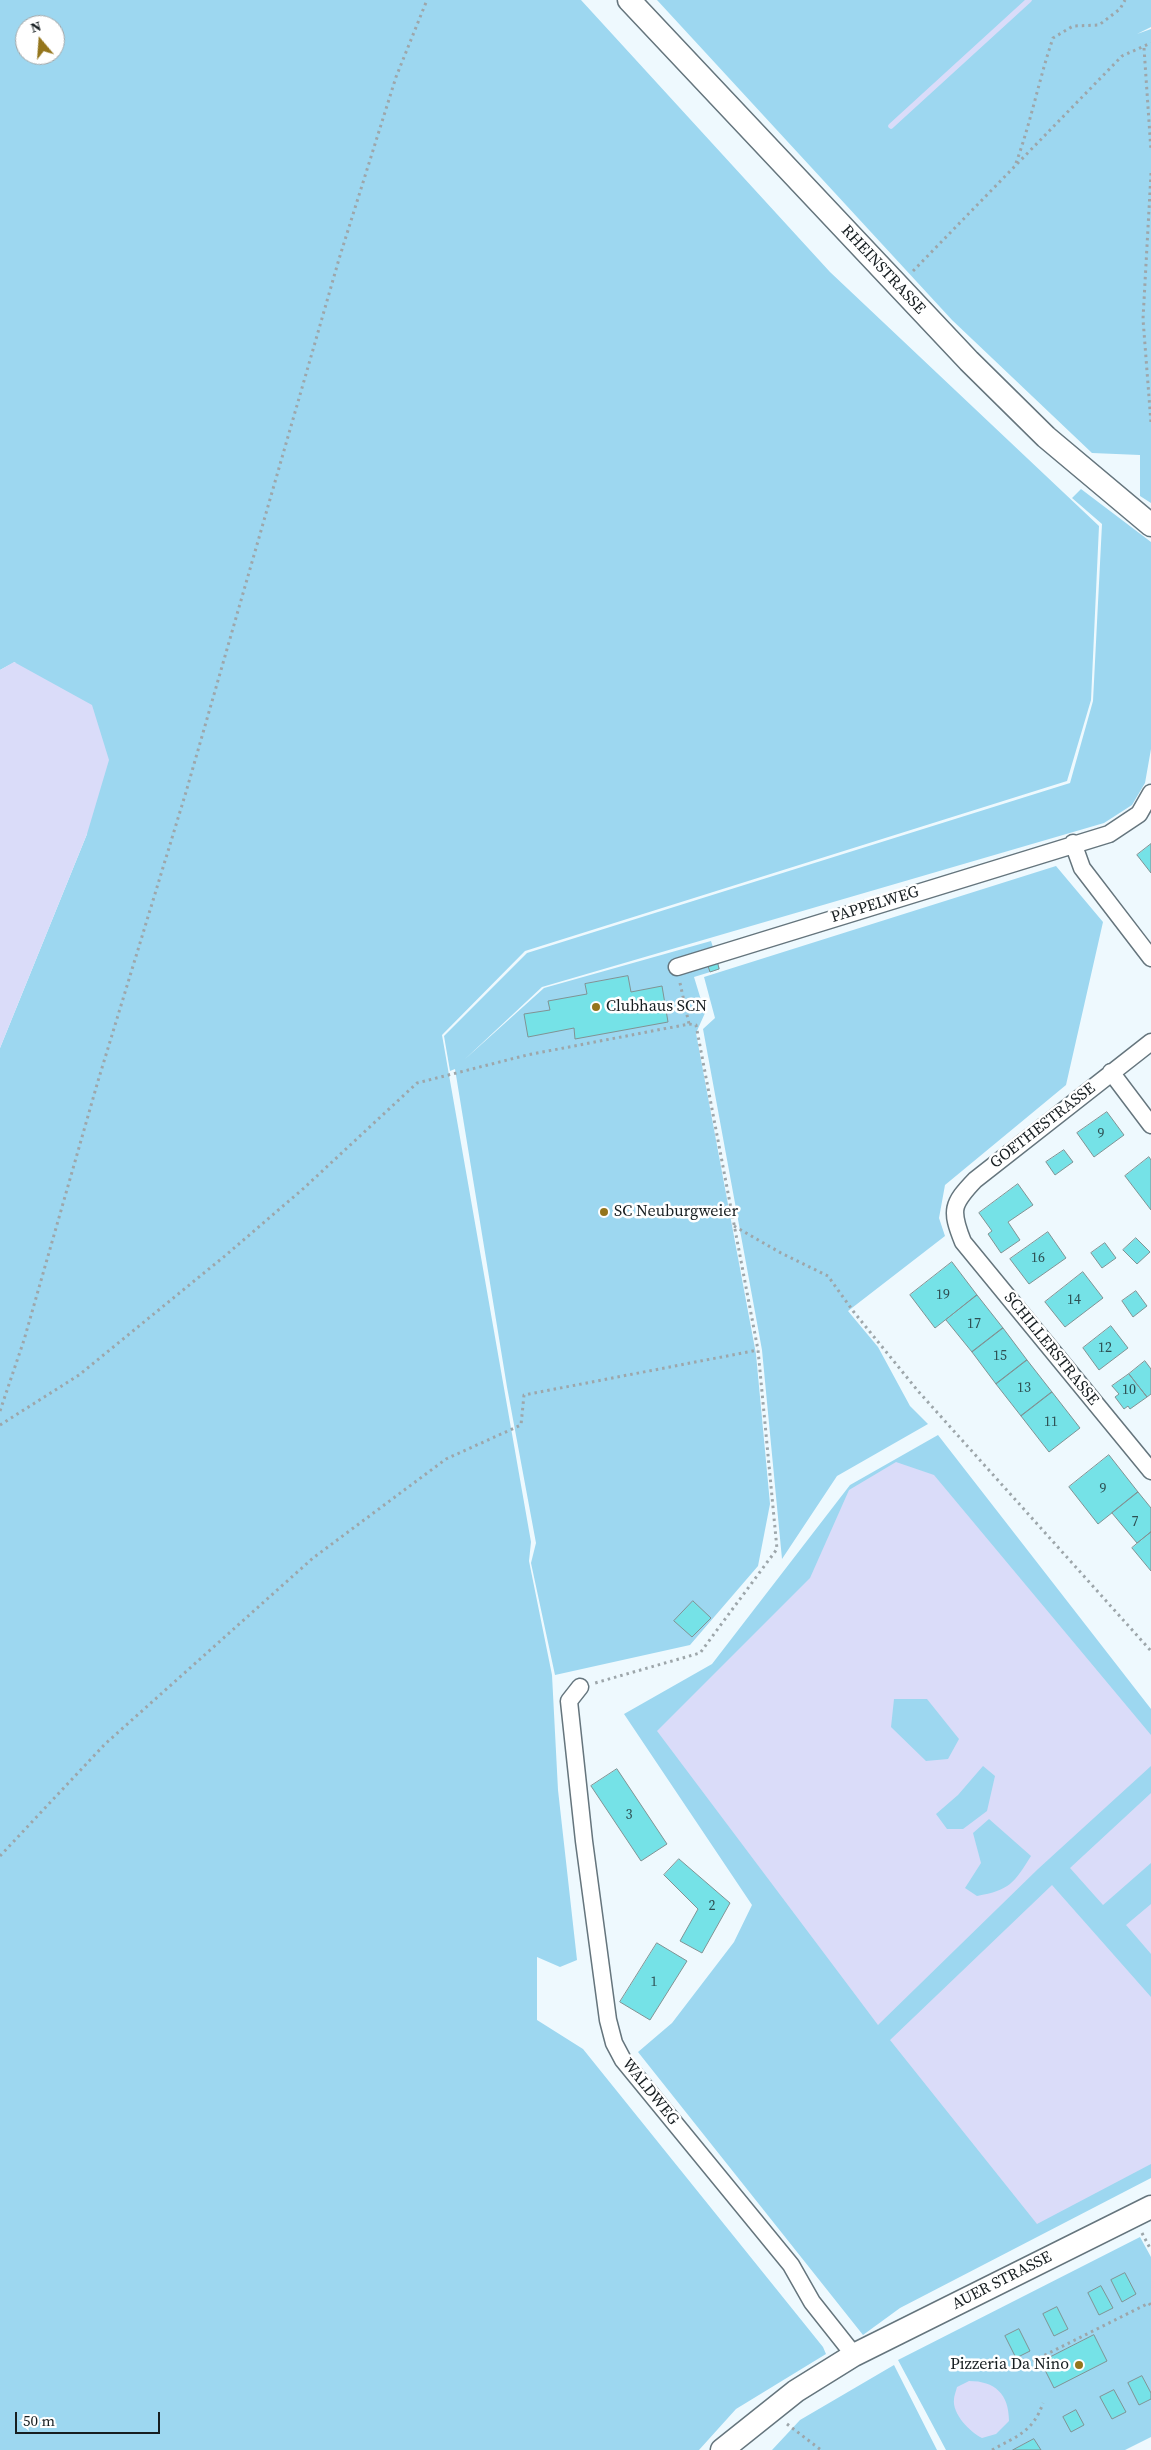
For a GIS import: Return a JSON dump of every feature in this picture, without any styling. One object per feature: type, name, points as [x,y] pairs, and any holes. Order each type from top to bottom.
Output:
[{"type":"main road","name":"RHEINSTRASSE","points":[[629,0],[969,361],[1046,436],[1151,525]]},
{"type":"main road","name":"AUER STRASSE","points":[[722,2450],[796,2391],[854,2356],[1151,2207]]},
{"type":"street","name":"PAPPELWEG","points":[[677,967],[1073,843],[1108,834],[1139,814],[1151,793]]},
{"type":"street","points":[[1073,843],[1082,868],[1151,958]]},
{"type":"street","name":"GOETHESTRASSE","points":[[956,1224],[958,1198],[975,1180],[1151,1042]]},
{"type":"street","points":[[1111,1072],[1151,1125]]},
{"type":"street","name":"SCHILLERSTRASSE","points":[[956,1224],[963,1242],[1151,1471]]},
{"type":"street","name":"WALDWEG","points":[[580,1687],[569,1702],[585,1849],[608,2020],[614,2044],[623,2060],[791,2265],[812,2302],[854,2356]]},
{"type":"path","points":[[0,1410],[24,1340],[98,1081],[186,792],[342,250],[396,77],[427,0]]},
{"type":"path","points":[[1015,166],[1025,138],[1040,75],[1053,38],[1073,26],[1099,25],[1120,9],[1125,0]]},
{"type":"path","points":[[899,287],[1122,56],[1144,48],[1151,43]]},
{"type":"path","points":[[1144,48],[1151,151]]},
{"type":"path","points":[[1151,173],[1143,319],[1151,422]]},
{"type":"path","points":[[677,967],[689,1024]]},
{"type":"path","points":[[0,1425],[79,1375],[304,1188],[417,1083],[527,1055],[689,1024],[696,1025],[758,1350],[777,1549],[700,1653],[580,1687]]},
{"type":"path","points":[[734,1226],[780,1253],[828,1276],[853,1312],[918,1391],[1151,1651]]},
{"type":"path","points":[[0,1856],[105,1744],[312,1558],[446,1459],[520,1425],[524,1395],[758,1350]]},
{"type":"path","points":[[1141,2232],[1151,2250]]},
{"type":"path","points":[[1026,2364],[1149,2303],[1151,2306]]},
{"type":"path","points":[[992,2450],[1023,2433],[1038,2420],[1043,2403]]},
{"type":"path","points":[[784,2422],[820,2450]]},
{"type":"shaded area","points":[[0,0],[581,0],[830,272],[1099,526],[1091,700],[1067,781],[525,951],[442,1035],[531,1542],[529,1561],[552,1675],[558,1790],[577,1960],[560,1967],[537,1957],[537,2020],[583,2049],[823,2347],[826,2354],[736,2409],[699,2450],[0,2450],[0,1048],[87,834],[15,662],[0,670]]},
{"type":"shaded area","points":[[657,0],[1151,0],[1151,27],[1137,34],[1151,29],[1151,503],[1140,496],[1140,455],[1092,453],[952,320]]},
{"type":"shaded area","name":"SC Neuburgweier","points":[[1081,489],[1151,542],[1151,749],[1145,783],[1132,805],[1104,823],[542,987],[464,1060],[544,988],[711,941],[720,969],[694,977],[705,1013],[696,1033],[756,1354],[770,1504],[758,1566],[690,1645],[555,1675],[531,1563],[536,1543],[507,1387],[455,1069],[450,1071],[444,1036],[527,953],[1070,783],[1093,701],[1102,524],[1072,498]]},
{"type":"shaded area","points":[[14,662],[92,705],[109,760],[87,834],[0,1048],[0,670]]},
{"type":"shaded area","points":[[1056,866],[1103,922],[1066,1085],[945,1185],[939,1218],[945,1236],[848,1311],[878,1347],[910,1406],[928,1424],[837,1476],[782,1559],[762,1350],[703,1029],[715,1018],[704,977]]},
{"type":"shaded area","points":[[938,1435],[1151,1709],[1151,2178],[900,2308],[863,2335],[638,2052],[672,2023],[734,1942],[752,1905],[624,1714],[712,1664],[850,1485]]},
{"type":"shaded area","points":[[896,1462],[934,1475],[1151,1735],[1151,1766],[1038,1869],[878,2025],[657,1731],[810,1578],[849,1490]],"holes":[[[894,1699],[927,1699],[959,1739],[948,1759],[926,1761],[891,1727]],[[983,1766],[995,1776],[987,1811],[963,1829],[947,1829],[936,1814],[958,1795]],[[989,1819],[1031,1856],[1015,1879],[1004,1888],[977,1896],[965,1888],[981,1863],[973,1833]]]},
{"type":"shaded area","points":[[1151,1793],[1151,1863],[1103,1905],[1070,1868]]},
{"type":"shaded area","points":[[1052,1885],[1151,1997],[1151,2164],[1037,2224],[890,2040]]},
{"type":"shaded area","points":[[1151,1904],[1151,1954],[1126,1925]]},
{"type":"shaded area","points":[[1140,2237],[1151,2257],[1151,2437],[1125,2450],[946,2450],[898,2360]]},
{"type":"shaded area","points":[[894,2365],[937,2450],[772,2450],[800,2420]]},
{"type":"shaded area","points":[[969,2381],[986,2383],[999,2391],[1003,2396],[1009,2421],[996,2434],[982,2438],[967,2427],[956,2411],[954,2399],[957,2387]]},
{"type":"building","points":[[1151,844],[1151,873],[1137,855]]},
{"type":"building","points":[[717,960],[719,969],[710,972],[707,963]]},
{"type":"building","points":[[628,976],[631,992],[662,986],[668,1022],[575,1039],[574,1028],[528,1037],[524,1014],[550,1010],[548,1001],[587,994],[585,984]]},
{"type":"building","points":[[1107,1112],[1124,1135],[1094,1157],[1077,1133]]},
{"type":"building","points":[[1064,1150],[1073,1162],[1055,1175],[1046,1162]]},
{"type":"building","points":[[1149,1157],[1151,1160],[1151,1210],[1125,1176]]},
{"type":"building","points":[[1018,1184],[1033,1205],[1008,1222],[1020,1240],[1001,1253],[988,1234],[992,1231],[979,1213]]},
{"type":"building","points":[[1048,1232],[1066,1258],[1029,1284],[1010,1259]]},
{"type":"building","points":[[1136,1238],[1150,1252],[1137,1264],[1123,1250]]},
{"type":"building","points":[[1105,1243],[1116,1258],[1102,1268],[1091,1253]]},
{"type":"building","points":[[952,1262],[977,1295],[935,1328],[910,1295]]},
{"type":"building","points":[[1083,1272],[1103,1298],[1065,1327],[1045,1302]]},
{"type":"building","points":[[1136,1291],[1147,1306],[1133,1317],[1122,1301]]},
{"type":"building","points":[[977,1295],[1003,1328],[972,1352],[946,1320]]},
{"type":"building","points":[[1111,1326],[1128,1348],[1099,1370],[1083,1348]]},
{"type":"building","points":[[1003,1328],[1027,1360],[996,1384],[972,1352]]},
{"type":"building","points":[[1027,1360],[1052,1392],[1021,1416],[996,1384]]},
{"type":"building","points":[[1145,1361],[1151,1369],[1151,1394],[1147,1397],[1129,1374]]},
{"type":"building","points":[[1129,1374],[1147,1397],[1130,1409],[1128,1406],[1124,1409],[1115,1397],[1119,1394],[1112,1386]]},
{"type":"building","points":[[1052,1392],[1080,1428],[1049,1452],[1021,1416]]},
{"type":"building","points":[[1109,1455],[1138,1492],[1098,1524],[1069,1487]]},
{"type":"building","points":[[1138,1492],[1151,1508],[1151,1532],[1137,1543],[1112,1513]]},
{"type":"building","points":[[1151,1532],[1151,1571],[1132,1548]]},
{"type":"building","points":[[693,1601],[711,1618],[692,1637],[674,1621]]},
{"type":"building","points":[[617,1769],[667,1844],[641,1861],[591,1786]]},
{"type":"building","points":[[679,1859],[730,1903],[702,1953],[680,1941],[698,1909],[664,1875]]},
{"type":"building","points":[[657,1943],[687,1961],[650,2020],[620,2002]]},
{"type":"building","points":[[1125,2273],[1136,2294],[1122,2302],[1111,2280]]},
{"type":"building","points":[[1101,2286],[1113,2308],[1099,2315],[1088,2293]]},
{"type":"building","points":[[1057,2307],[1068,2329],[1054,2336],[1043,2314]]},
{"type":"building","points":[[1019,2329],[1030,2351],[1016,2358],[1005,2336]]},
{"type":"building","points":[[1094,2335],[1107,2361],[1054,2388],[1041,2362]]},
{"type":"building","points":[[1142,2376],[1151,2393],[1151,2399],[1139,2405],[1128,2383]]},
{"type":"building","points":[[1114,2390],[1126,2412],[1112,2419],[1100,2397]]},
{"type":"building","points":[[1076,2410],[1084,2425],[1071,2432],[1063,2417]]},
{"type":"building","points":[[1034,2439],[1041,2450],[1013,2450]]},
{"type":"waterway","points":[[891,126],[1029,0]]},
{"type":"place","name":"Clubhaus SCN","points":[[596,1007]]},
{"type":"place","name":"SC Neuburgweier","points":[[604,1212]]},
{"type":"place","name":"Pizzeria Da Nino","points":[[1079,2365]]}]
